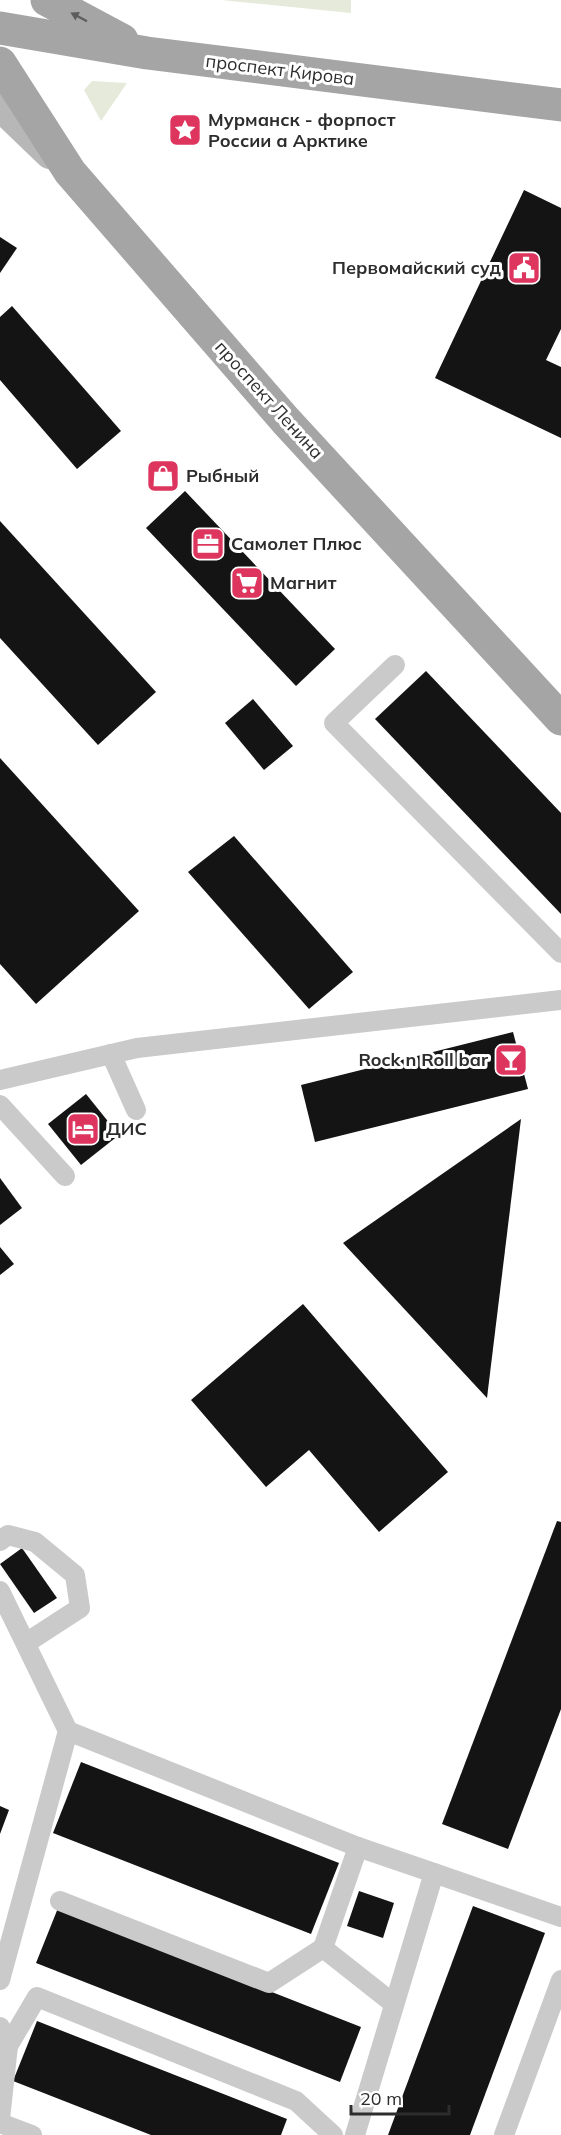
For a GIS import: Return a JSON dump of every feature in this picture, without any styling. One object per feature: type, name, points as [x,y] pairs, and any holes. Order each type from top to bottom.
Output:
[{"type":"main road","points":[[47,0],[147,53]]},
{"type":"main road","name":"проспект Кирова","points":[[0,28],[147,53],[561,105]]},
{"type":"main road","name":"проспект Ленина","points":[[0,63],[70,172],[286,421],[561,719]]},
{"type":"street","points":[[0,105],[70,172]]},
{"type":"lane","points":[[395,665],[334,723],[561,953]]},
{"type":"lane","points":[[0,1080],[137,1048],[561,1000]]},
{"type":"lane","points":[[111,1054],[136,1110]]},
{"type":"lane","points":[[0,1104],[65,1176]]},
{"type":"lane","points":[[0,1541],[8,1535],[35,1542],[75,1575],[80,1608],[26,1643]]},
{"type":"lane","points":[[0,1980],[69,1731],[26,1643],[3,1605]]},
{"type":"lane","points":[[69,1731],[358,1846],[561,1917]]},
{"type":"lane","points":[[60,1902],[269,1983],[323,1948],[358,1846]]},
{"type":"lane","points":[[355,2135],[434,1872]]},
{"type":"lane","points":[[323,1948],[394,2004]]},
{"type":"lane","points":[[504,2135],[561,1980]]},
{"type":"lane","points":[[32,2135],[0,2121],[8,2046],[37,1997],[296,2102],[333,2135]]},
{"type":"lane","points":[[0,2027],[8,2046]]},
{"type":"shaded area","points":[[221,0],[351,0],[351,13]]},
{"type":"shaded area","points":[[92,81],[127,83],[101,121],[84,90]]},
{"type":"building","name":"Первомайский суд","points":[[524,190],[561,208],[561,329],[546,360],[561,367],[561,438],[435,378]]},
{"type":"building","points":[[0,237],[17,248],[0,273]]},
{"type":"building","points":[[12,306],[121,431],[77,469],[0,380],[0,317]]},
{"type":"building","points":[[185,491],[335,649],[296,686],[146,528]]},
{"type":"building","points":[[0,521],[156,692],[98,745],[0,638]]},
{"type":"building","points":[[426,671],[561,813],[561,914],[375,719]]},
{"type":"building","points":[[253,699],[293,746],[264,770],[225,723]]},
{"type":"building","points":[[0,758],[139,911],[36,1004],[0,964]]},
{"type":"building","points":[[234,836],[353,972],[309,1009],[188,872]]},
{"type":"building","points":[[513,1032],[528,1089],[315,1142],[301,1085]]},
{"type":"building","name":"ДИС","points":[[86,1094],[119,1135],[81,1165],[48,1124]]},
{"type":"building","points":[[521,1119],[487,1398],[343,1243]]},
{"type":"building","points":[[0,1178],[22,1208],[0,1225]]},
{"type":"building","points":[[0,1247],[14,1264],[0,1275]]},
{"type":"building","points":[[303,1304],[448,1472],[379,1532],[309,1450],[266,1487],[191,1400]]},
{"type":"building","points":[[557,1521],[561,1522],[561,1709],[508,1849],[442,1824]]},
{"type":"building","points":[[22,1548],[57,1598],[34,1613],[0,1564]]},
{"type":"building","points":[[81,1762],[339,1863],[311,1934],[53,1833]]},
{"type":"building","points":[[0,1806],[9,1810],[0,1834]]},
{"type":"building","points":[[359,1891],[394,1903],[383,1938],[347,1926]]},
{"type":"building","points":[[473,1906],[545,1933],[470,2135],[388,2135]]},
{"type":"building","points":[[58,1908],[361,2027],[340,2082],[36,1963]]},
{"type":"building","points":[[37,2021],[287,2119],[281,2135],[151,2135],[13,2081]]},
{"type":"place","name":"Мурманск - форпост России а Арктике","points":[[185,130]]},
{"type":"place","name":"Первомайский суд","points":[[524,268]]},
{"type":"place","name":"Рыбный","points":[[163,476]]},
{"type":"place","name":"Самолет Плюс","points":[[208,544]]},
{"type":"place","name":"Магнит","points":[[247,583]]},
{"type":"place","name":"Rock n Roll bar","points":[[511,1060]]},
{"type":"place","name":"ДИС","points":[[83,1129]]}]
